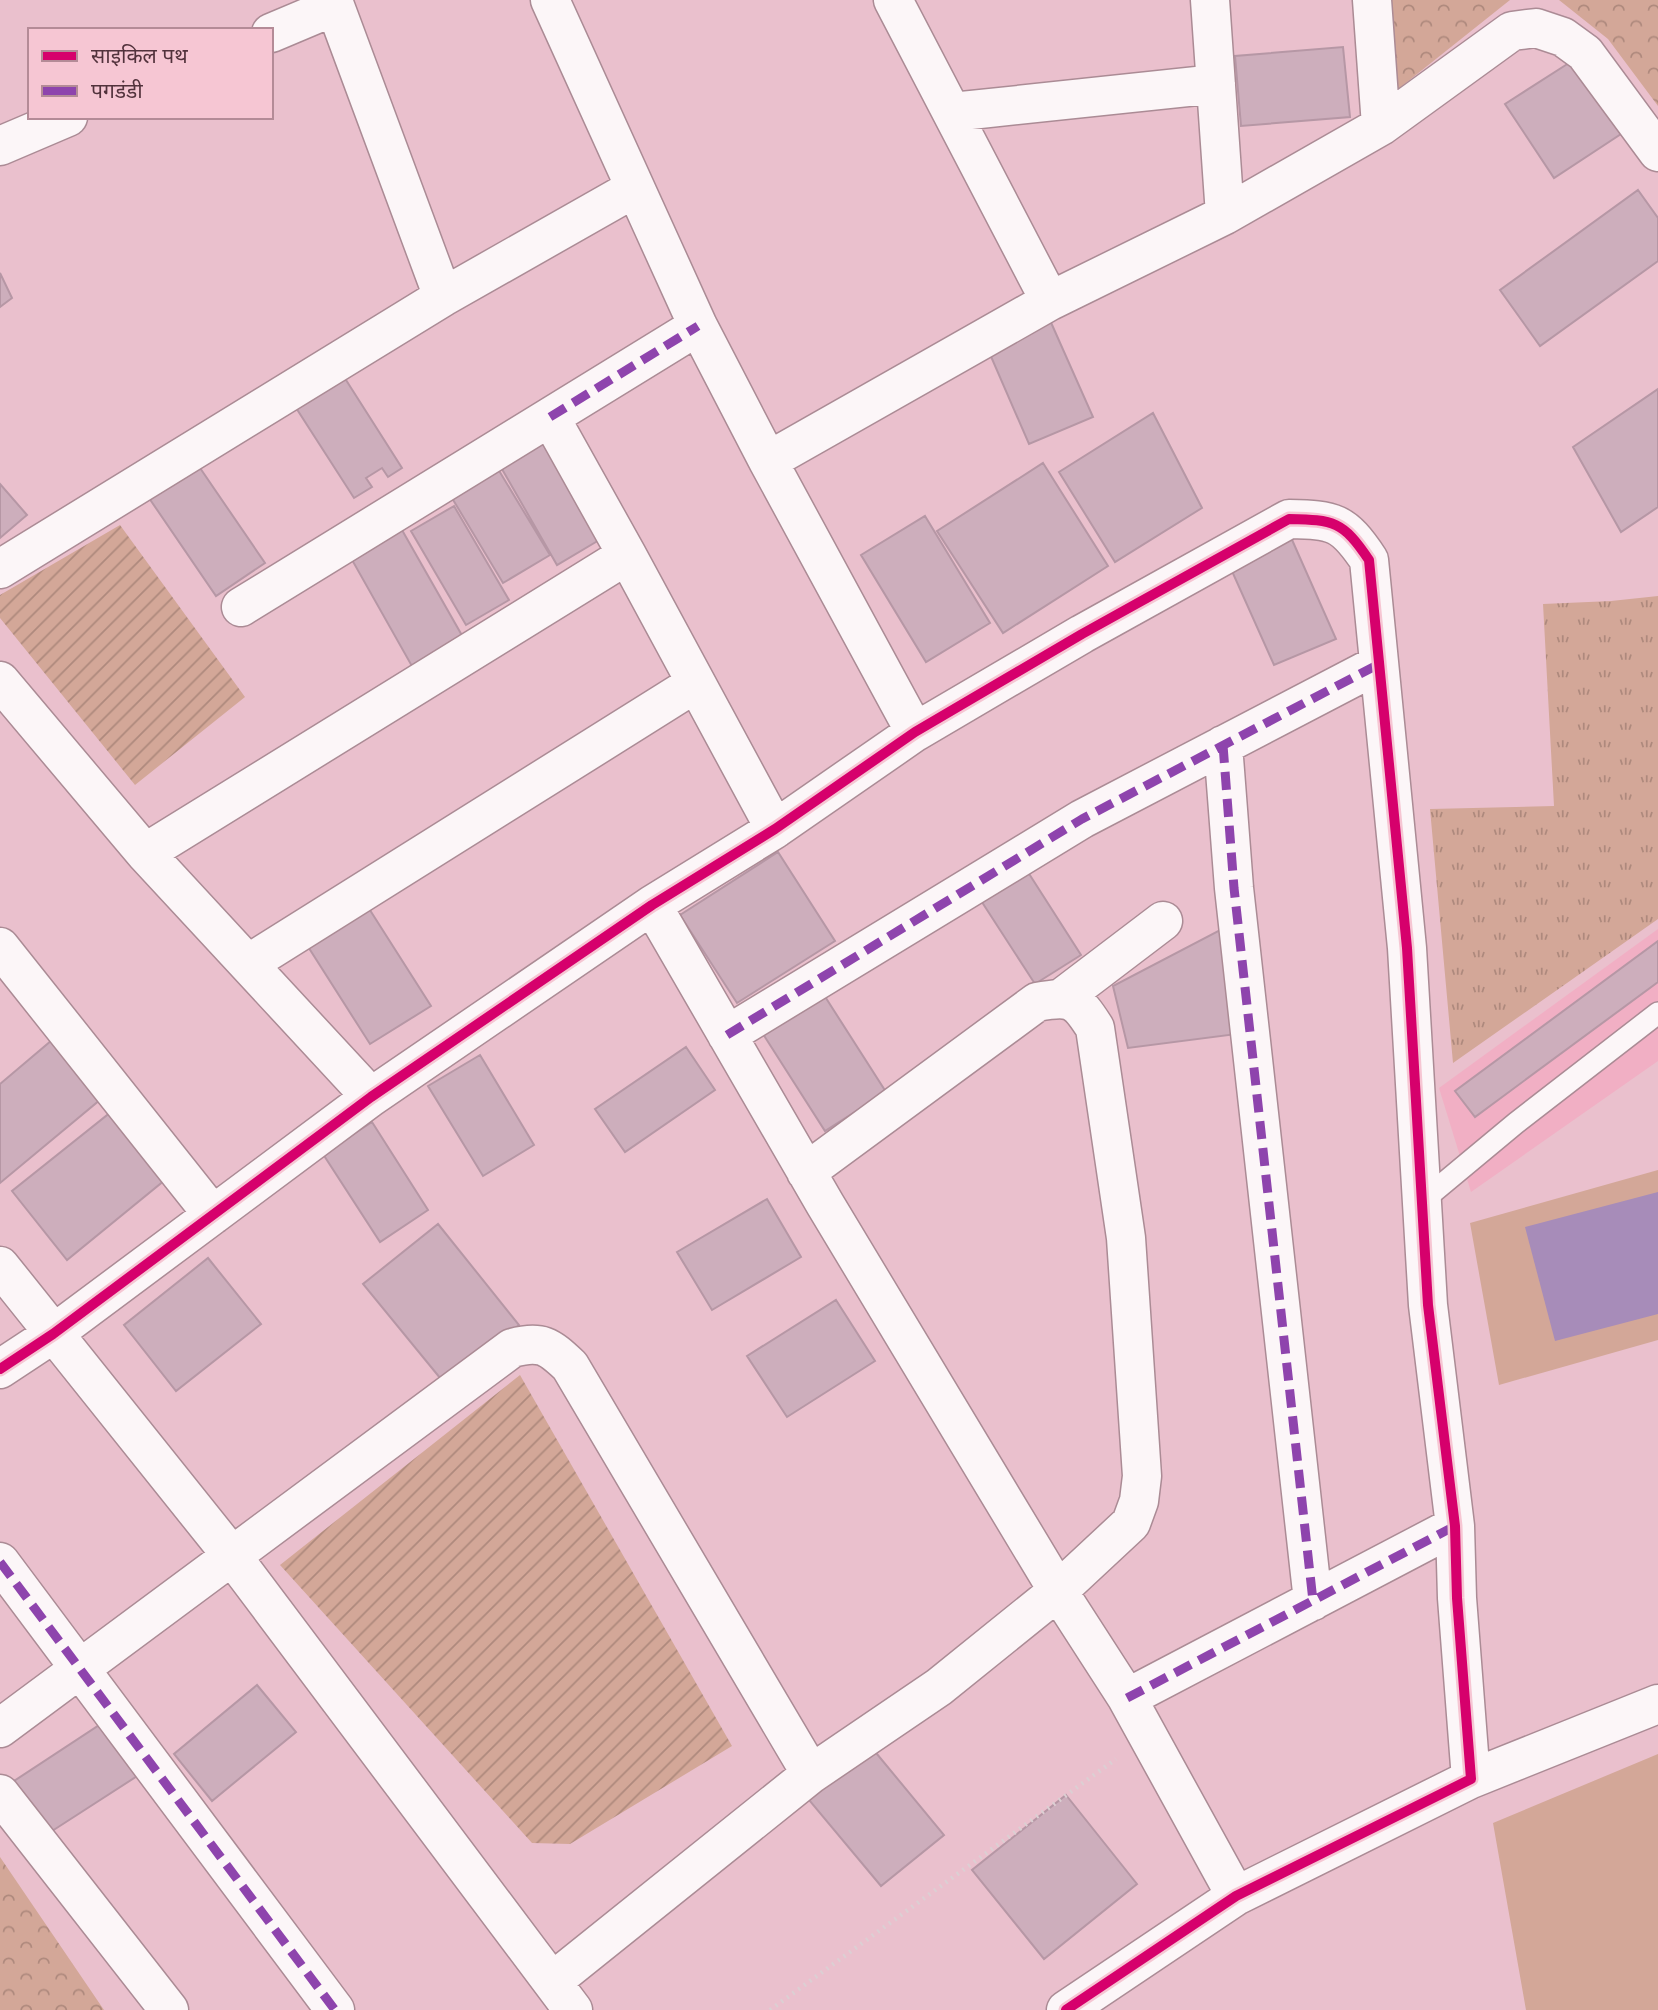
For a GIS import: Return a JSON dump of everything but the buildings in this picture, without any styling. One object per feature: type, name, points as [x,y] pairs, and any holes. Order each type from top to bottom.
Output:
[{"type":"street","points":[[550,0],[698,326],[915,732]]},
{"type":"street","points":[[893,0],[1050,301]]},
{"type":"street","points":[[1210,0],[1225,215]]},
{"type":"street","points":[[1373,0],[1381,126]]},
{"type":"street","points":[[273,32],[335,6],[443,297]]},
{"type":"street","points":[[768,461],[1050,301],[1225,215],[1381,126],[1512,31],[1536,28],[1563,37],[1585,52],[1658,152]]},
{"type":"street","points":[[952,112],[1216,85]]},
{"type":"street","points":[[0,146],[63,119]]},
{"type":"street","points":[[0,569],[443,297],[635,188]]},
{"type":"street","points":[[241,607],[698,326]]},
{"type":"street","points":[[550,417],[628,555],[775,829]]},
{"type":"street","points":[[0,1369],[53,1334],[371,1097],[652,905],[775,829],[915,732],[1082,634],[1289,519],[1327,520],[1353,536],[1368,559],[1407,948],[1428,1305],[1455,1527],[1457,1598],[1471,1779]]},
{"type":"street","points":[[145,853],[628,555]]},
{"type":"street","points":[[727,1035],[1082,818],[1379,664]]},
{"type":"street","points":[[0,681],[145,853],[371,1097]]},
{"type":"street","points":[[248,964],[696,683]]},
{"type":"street","points":[[1223,745],[1234,888],[1313,1601]]},
{"type":"street","points":[[652,905],[806,1172],[1058,1591],[1127,1698],[1236,1896]]},
{"type":"street","points":[[806,1172],[1037,1002],[1063,997],[1163,921]]},
{"type":"street","points":[[0,947],[213,1215]]},
{"type":"street","points":[[0,1266],[232,1556],[563,1995],[811,1774],[939,1688],[1058,1591],[1131,1523],[1139,1500],[1142,1476],[1126,1238],[1095,1028],[1082,1008],[1063,997]]},
{"type":"street","points":[[0,1728],[512,1348],[532,1342],[554,1351],[570,1366],[811,1774]]},
{"type":"street","points":[[1127,1698],[1455,1527]]},
{"type":"street","points":[[0,1563],[335,2010]]},
{"type":"street","points":[[1085,2004],[1236,1896],[1471,1779],[1658,1704]]},
{"type":"street","points":[[0,1794],[169,2010]]},
{"type":"lane","points":[[1421,1202],[1658,1013]]},
{"type":"path","points":[[770,2010],[1148,1735]]},
{"type":"shaded area","points":[[1658,929],[1658,1061],[1471,1192],[1439,1088]]},
{"type":"shaded area","points":[[1658,1192],[1658,1314],[1555,1341],[1525,1227]]},
{"type":"green space","points":[[1386,0],[1510,0],[1392,94]]},
{"type":"green space","points":[[1559,0],[1658,0],[1658,106],[1608,39]]},
{"type":"green space","points":[[120,525],[245,697],[135,785],[0,618],[0,595]]},
{"type":"green space","points":[[1658,596],[1658,919],[1453,1063],[1430,809],[1554,806],[1543,604]]},
{"type":"green space","points":[[1658,1170],[1658,1340],[1499,1385],[1470,1223]]},
{"type":"green space","points":[[520,1375],[732,1746],[570,1844],[532,1843],[280,1565]]},
{"type":"green space","points":[[1658,1754],[1658,2010],[1526,2010],[1493,1823]]},
{"type":"green space","points":[[0,1857],[104,2010],[0,2010]]},
{"type":"marked path","points":[[550,417],[698,326]]},
{"type":"marked path","points":[[727,1035],[1082,819],[1379,664]]},
{"type":"marked path","points":[[1223,745],[1234,888],[1313,1601]]},
{"type":"marked path","points":[[1127,1698],[1455,1526]]},
{"type":"marked path","points":[[0,1562],[335,2010]]},
{"type":"cycle path","points":[[0,1369],[53,1334],[371,1097],[652,905],[775,829],[915,732],[1082,634],[1289,519],[1317,520],[1336,525],[1352,537],[1369,560],[1407,948],[1428,1305],[1455,1526],[1457,1598],[1471,1779],[1236,1896],[1066,2010]]}]
